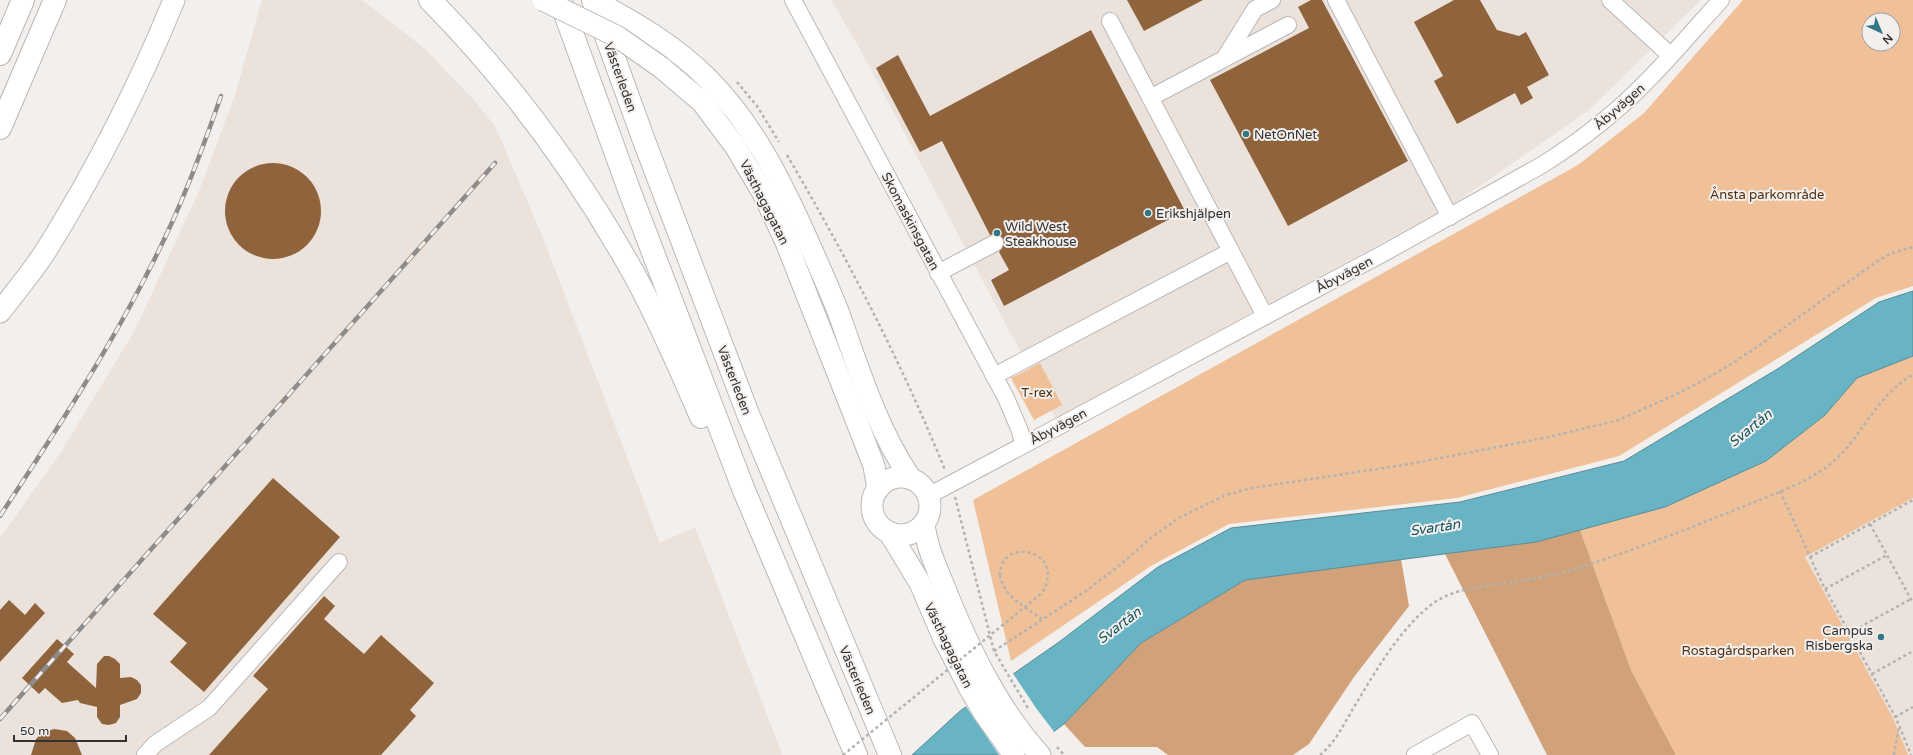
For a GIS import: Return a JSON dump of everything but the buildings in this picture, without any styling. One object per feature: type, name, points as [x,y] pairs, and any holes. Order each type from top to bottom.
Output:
[{"type":"highway","points":[[0,54],[22,0]]},
{"type":"highway","points":[[0,128],[55,0]]},
{"type":"highway","points":[[430,0],[464,35],[504,82],[562,160],[602,221],[634,274],[661,329],[726,474],[743,488]]},
{"type":"highway","points":[[560,0],[631,195],[743,488],[856,755]]},
{"type":"highway","name":"Västerleden","points":[[593,0],[643,138],[748,414],[890,755]]},
{"type":"main road","points":[[0,312],[46,250],[103,151],[159,37],[174,0]]},
{"type":"main road","name":"Västhagagatan","points":[[543,0],[618,37],[662,68],[707,108],[736,146],[763,193],[786,242],[874,466],[878,489]]},
{"type":"main road","name":"Västhagagatan","points":[[593,0],[647,30],[686,59],[724,96],[744,121],[772,164],[797,213],[828,286],[886,438],[911,479]]},
{"type":"main road","points":[[901,477],[911,479],[920,484],[928,496],[930,509],[925,532],[916,531],[907,534],[889,532],[877,522],[873,513],[873,498],[883,483],[901,477]]},
{"type":"main road","name":"Västhagagatan","points":[[889,532],[920,582],[944,639],[985,676],[984,713],[1014,755]]},
{"type":"main road","name":"Västhagagatan","points":[[925,532],[953,609],[985,676],[1006,712],[1050,748]]},
{"type":"street","name":"Skomaskinsgatan","points":[[793,0],[1006,398],[1024,444]]},
{"type":"street","points":[[1223,60],[1254,9],[1272,0]]},
{"type":"street","points":[[1336,0],[1450,217]]},
{"type":"street","points":[[1610,0],[1670,55]]},
{"type":"street","name":"Åbyvägen","points":[[928,496],[1450,217],[1503,188],[1567,149],[1611,115],[1642,86],[1721,0]]},
{"type":"street","points":[[1110,21],[1265,316]]},
{"type":"street","points":[[1150,98],[1288,25]]},
{"type":"street","points":[[938,273],[995,243]]},
{"type":"street","points":[[994,376],[1231,251]]},
{"type":"street","points":[[145,755],[154,744],[209,708],[339,562]]},
{"type":"street","points":[[1415,755],[1472,723],[1490,755]]},
{"type":"path","points":[[807,189],[881,328],[933,439],[948,477]]},
{"type":"path","points":[[994,651],[1086,591],[1120,565],[1152,537],[1179,518],[1226,495],[1252,488],[1404,465],[1549,437],[1619,420],[1687,389],[1725,368],[1876,262],[1892,253],[1913,247]]},
{"type":"path","points":[[1326,755],[1327,750],[1393,646],[1422,614],[1443,598],[1461,590],[1537,578],[1568,570],[1686,529],[1794,486],[1828,466],[1843,453],[1863,430],[1889,392],[1900,382],[1913,375]]},
{"type":"path","points":[[1780,492],[1825,589],[1895,717],[1911,755]]},
{"type":"path","points":[[955,498],[994,651],[985,676],[1032,714]]},
{"type":"path","points":[[1810,557],[1913,500]]},
{"type":"path","points":[[1870,524],[1913,603]]},
{"type":"path","points":[[843,755],[1042,593],[1048,583],[1048,573],[1045,562],[1038,555],[1029,552],[1020,551],[1011,554],[1004,561],[1000,574],[1002,584],[1010,595],[1042,619]]},
{"type":"path","points":[[1825,589],[1887,555]]},
{"type":"path","points":[[1849,633],[1911,599]]},
{"type":"path","points":[[1872,674],[1913,651]]},
{"type":"path","points":[[1895,717],[1913,707]]},
{"type":"path","points":[[1894,755],[1899,726]]},
{"type":"path","points":[[1050,748],[1064,755]]},
{"type":"path","points":[[1320,755],[1327,750]]},
{"type":"shaded area","points":[[262,0],[362,0],[425,49],[473,99],[495,126],[543,238],[660,543],[695,527],[782,754],[781,755],[0,755],[0,538],[61,452],[135,330],[199,191],[235,95]]},
{"type":"shaded area","points":[[831,0],[1701,0],[1588,111],[1455,203],[1056,419],[860,49]]},
{"type":"shaded area","name":"Campus Risbergska","points":[[1913,498],[1913,755],[1908,755],[1893,718],[1805,557]]},
{"type":"shaded area","points":[[1580,530],[1631,670],[1676,755],[1547,755],[1445,554],[1536,542]]},
{"type":"shaded area","points":[[1401,559],[1409,606],[1354,677],[1309,744],[1293,755],[1168,755],[1157,747],[1085,747],[1064,724],[1141,643],[1245,580]]},
{"type":"green space","name":"Ånsta parkområde","points":[[1743,0],[1913,0],[1913,286],[1876,298],[1619,456],[1457,498],[1229,524],[1151,566],[1011,661],[973,500],[1578,165],[1644,113]]},
{"type":"green space","name":"Rostagårdsparken","points":[[1913,356],[1913,498],[1805,557],[1893,718],[1908,755],[1676,755],[1631,670],[1580,530],[1665,507],[1766,461],[1825,415],[1857,378]]},
{"type":"green space","name":"T-rex","points":[[1040,363],[1062,405],[1034,420],[1011,378]]},
{"type":"water","name":"Svartån","points":[[1913,291],[1913,356],[1857,378],[1825,415],[1766,461],[1665,507],[1536,542],[1245,580],[1141,643],[1064,724],[1022,755],[912,755],[960,711],[1059,642],[1158,567],[1231,528],[1460,502],[1624,461],[1779,368],[1879,302]]},
{"type":"pier","points":[[1012,672],[1055,733],[1025,755],[999,755],[965,705]]},
{"type":"railway","points":[[0,516],[80,392],[135,297],[162,244],[181,202],[221,96]]},
{"type":"railway","points":[[0,719],[495,163]]},
{"type":"place","name":"NetOnNet","points":[[1246,134]]},
{"type":"place","name":"Erikshjälpen","points":[[1148,213]]},
{"type":"place","name":"Wild West Steakhouse","points":[[997,233]]},
{"type":"place","name":"Campus Risbergska","points":[[1881,637]]}]
